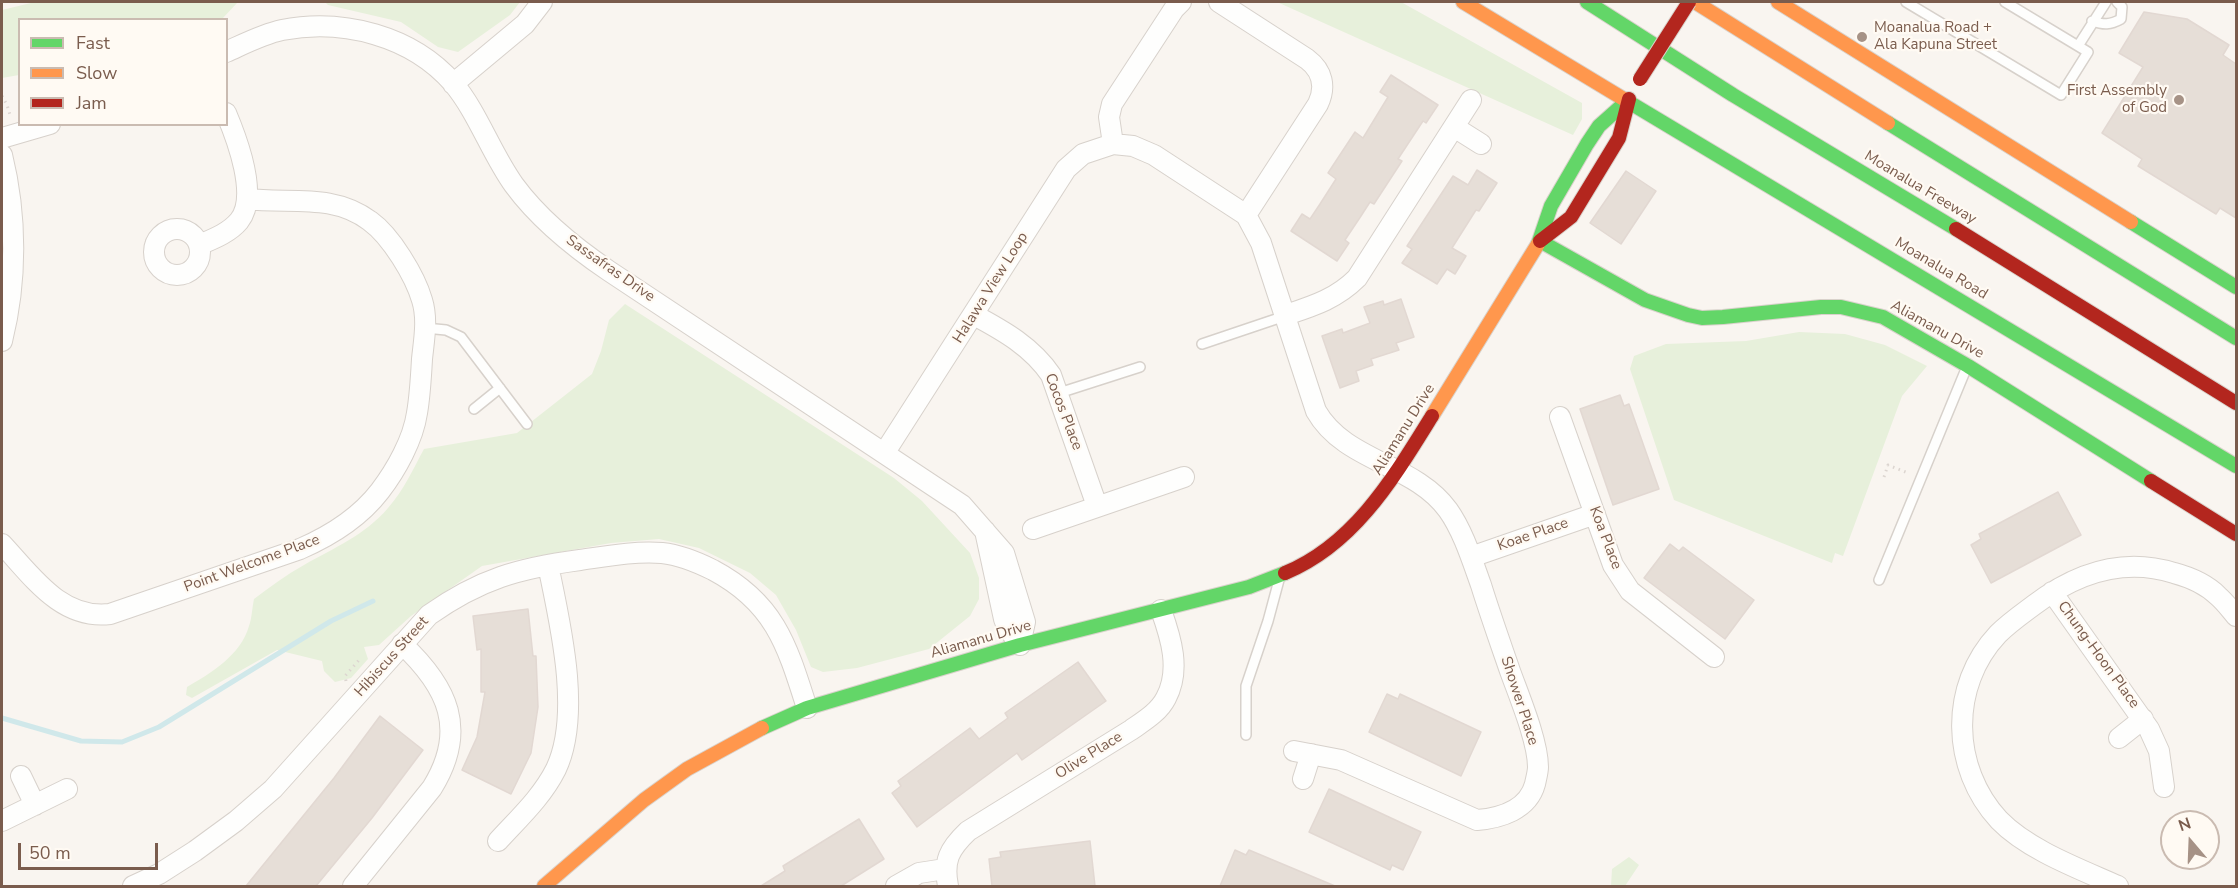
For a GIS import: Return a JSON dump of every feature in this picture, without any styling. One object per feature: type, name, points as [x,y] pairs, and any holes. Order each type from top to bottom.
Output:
[{"type":"main road","name":"Moanalua Road","points":[[1462,2],[2236,466]]},
{"type":"main road","name":"Moanalua Freeway","points":[[1587,2],[1733,95],[1908,199],[2236,403]]},
{"type":"main road","points":[[1540,241],[1572,217],[1619,138],[1628,101],[1689,2]]},
{"type":"main road","points":[[1695,2],[2236,338]]},
{"type":"main road","points":[[1778,2],[2236,287]]},
{"type":"main road","points":[[1540,241],[1551,206],[1587,144],[1599,126],[1628,101]]},
{"type":"main road","name":"Aliamanu Drive","points":[[544,886],[620,820],[687,769],[753,732],[807,708],[1020,645],[1249,587],[1280,575],[1315,557],[1365,514],[1399,471],[1540,241],[1645,300],[1670,310],[1702,318],[1792,309],[1841,307],[1883,317],[1968,366],[2236,534]]},
{"type":"street","points":[[453,84],[525,24],[542,2]]},
{"type":"street","points":[[1113,144],[1109,117],[1112,104],[1174,9],[1181,2]]},
{"type":"street","points":[[1219,2],[1307,58],[1317,68],[1323,82],[1318,104],[1246,215]]},
{"type":"street","name":"Sassafras Drive","points":[[228,51],[279,31],[320,25],[361,30],[414,50],[430,61],[453,84],[515,186],[569,241],[609,271],[962,505],[985,531],[1004,619],[1020,645]]},
{"type":"street","points":[[1286,315],[1329,300],[1346,289],[1356,278],[1471,100]]},
{"type":"street","points":[[199,245],[233,227],[246,211],[247,199],[239,148],[228,118]]},
{"type":"street","points":[[2,138],[43,126]]},
{"type":"street","points":[[1454,127],[1481,144]]},
{"type":"street","name":"Halawa View Loop","points":[[885,452],[975,315],[1066,169],[1083,154],[1113,144],[1133,146],[1154,155],[1246,215],[1261,243],[1316,411],[1323,423],[1342,442],[1399,471]]},
{"type":"street","points":[[2,155],[13,226],[11,287],[2,341]]},
{"type":"street","name":"Point Welcome Place","points":[[2,544],[55,599],[69,608],[98,615],[126,609],[300,549],[326,537],[364,508],[379,493],[407,446],[417,414],[425,328],[423,301],[412,276],[391,243],[371,221],[346,207],[316,201],[270,202],[247,199]]},
{"type":"street","name":"Cocos Place","points":[[975,315],[1023,344],[1051,375],[1097,506]]},
{"type":"street","name":"Koa Place","points":[[1560,417],[1613,565],[1630,591],[1714,657]]},
{"type":"street","name":"Shower Place","points":[[1303,779],[1302,753],[1341,760],[1477,820],[1498,818],[1512,812],[1534,787],[1538,767],[1531,732],[1471,557],[1448,510],[1434,495],[1399,471]]},
{"type":"street","points":[[1033,529],[1184,477]]},
{"type":"street","name":"Koae Place","points":[[1471,557],[1595,514]]},
{"type":"street","name":"Hibiscus Street","points":[[133,886],[162,880],[273,789],[429,615],[456,596],[512,572],[632,553],[664,553],[692,559],[747,591],[766,612],[789,654],[807,708]]},
{"type":"street","points":[[498,841],[541,794],[555,771],[565,741],[567,667],[548,565]]},
{"type":"street","points":[[2118,886],[2050,854],[2014,833],[1999,819],[1976,787],[1968,768],[1962,729],[1967,688],[1977,664],[1998,635],[2052,592],[2095,572],[2112,568],[2145,566],[2183,575],[2217,595],[2236,616]]},
{"type":"street","name":"Chung-Hoon Place","points":[[2052,592],[2143,719],[2159,751],[2164,787]]},
{"type":"street","name":"Olive Place","points":[[896,886],[919,873],[947,878],[956,843],[968,831],[1153,715],[1166,699],[1173,675],[1174,660],[1169,632],[1161,610]]},
{"type":"street","points":[[352,886],[432,788],[442,770],[448,752],[450,733],[448,711],[442,693],[431,674],[402,644]]},
{"type":"street","name":"Chung-Hoon Place","points":[[2119,738],[2143,719]]},
{"type":"street","points":[[21,776],[35,805]]},
{"type":"street","points":[[2,822],[67,789]]},
{"type":"lane","points":[[1906,2],[2061,95],[2088,52],[2005,2]]},
{"type":"lane","points":[[2078,46],[2106,2]]},
{"type":"lane","points":[[2092,21],[2103,25],[2121,19],[2122,7],[2117,2]]},
{"type":"lane","points":[[1202,344],[1286,315]]},
{"type":"lane","points":[[425,328],[446,330],[461,338],[527,424]]},
{"type":"lane","points":[[1878,580],[1968,366]]},
{"type":"lane","points":[[1059,393],[1140,367]]},
{"type":"lane","points":[[474,409],[500,388]]},
{"type":"lane","points":[[1246,735],[1246,686],[1268,621],[1280,575]]},
{"type":"path","points":[[1884,477],[1888,465],[1907,472]]},
{"type":"green space","points":[[35,2],[238,2],[223,18],[18,18],[18,75],[2,78],[2,10]]},
{"type":"green space","points":[[325,2],[520,2],[510,15],[458,52],[438,47],[401,22],[328,5]]},
{"type":"green space","points":[[1277,2],[1401,2],[1582,103],[1582,119],[1573,135]]},
{"type":"green space","points":[[625,304],[894,478],[922,501],[970,553],[979,578],[979,599],[970,616],[929,649],[857,668],[823,672],[811,667],[796,630],[776,595],[750,573],[699,548],[659,539],[611,543],[482,566],[411,616],[379,645],[364,647],[368,659],[351,678],[335,682],[324,671],[322,661],[277,650],[192,698],[186,695],[187,687],[224,662],[239,646],[250,623],[254,599],[291,573],[338,547],[379,518],[399,494],[424,449],[517,433],[592,374],[609,320]]},
{"type":"green space","points":[[1799,332],[1845,334],[1885,345],[1927,366],[1902,396],[1843,556],[1835,553],[1832,563],[1674,500],[1630,369],[1634,356],[1666,344],[1746,341]]},
{"type":"green space","points":[[1629,857],[1639,865],[1625,886],[1611,886],[1612,869]]},
{"type":"building","name":"First Assembly of God","points":[[2144,12],[2187,19],[2229,45],[2223,55],[2236,64],[2236,218],[2220,208],[2216,214],[2138,166],[2142,159],[2102,133],[2143,67],[2119,53]]},
{"type":"building","points":[[1391,75],[1438,105],[1426,123],[1423,121],[1398,159],[1402,161],[1374,204],[1370,202],[1345,240],[1349,243],[1337,261],[1291,231],[1302,214],[1310,219],[1320,204],[1336,179],[1328,173],[1355,132],[1363,138],[1388,97],[1380,92]]},
{"type":"building","points":[[1477,170],[1497,183],[1479,211],[1476,210],[1452,248],[1466,256],[1455,274],[1447,269],[1437,284],[1402,263],[1412,249],[1407,246],[1453,176],[1468,185]]},
{"type":"building","points":[[1626,171],[1656,191],[1621,244],[1590,223]]},
{"type":"building","points":[[1401,299],[1414,337],[1396,343],[1399,350],[1371,359],[1373,365],[1356,371],[1359,381],[1340,388],[1322,336],[1342,329],[1343,333],[1370,323],[1364,307],[1383,301],[1384,305]]},
{"type":"building","points":[[1620,395],[1624,406],[1629,404],[1659,489],[1613,505],[1580,409]]},
{"type":"building","points":[[2058,492],[2081,535],[1991,583],[1971,545],[1981,539],[1979,534]]},
{"type":"building","points":[[1670,544],[1679,551],[1683,547],[1754,600],[1725,639],[1644,578]]},
{"type":"building","points":[[528,609],[533,656],[536,656],[538,707],[531,753],[511,794],[462,770],[477,737],[485,692],[481,692],[481,649],[477,650],[473,616]]},
{"type":"building","points":[[1078,662],[1106,701],[1022,760],[1017,753],[917,827],[892,793],[901,786],[898,781],[970,728],[979,739],[1008,718],[1005,713]]},
{"type":"building","points":[[1387,694],[1398,699],[1400,694],[1481,732],[1461,776],[1369,732]]},
{"type":"building","points":[[380,716],[423,750],[372,818],[316,886],[246,886],[334,778]]},
{"type":"building","points":[[1329,789],[1421,832],[1403,870],[1392,865],[1390,870],[1309,832]]},
{"type":"building","points":[[859,819],[884,859],[841,886],[761,886],[785,871],[783,866]]},
{"type":"building","points":[[1090,841],[1095,886],[992,886],[989,859],[1001,857],[1000,852]]},
{"type":"building","points":[[1235,850],[1246,855],[1249,850],[1335,886],[1220,886]]},
{"type":"waterway","points":[[2,718],[81,741],[122,742],[159,727],[331,621],[373,601]]},
{"type":"traffic: fast","points":[[1587,2],[1733,95],[1956,229]]},
{"type":"traffic: fast","points":[[1627,101],[2236,466]]},
{"type":"traffic: fast","points":[[1538,244],[1551,206],[1587,144],[1599,126],[1627,101]]},
{"type":"traffic: fast","points":[[1888,123],[2236,338]]},
{"type":"traffic: fast","points":[[2131,222],[2236,287]]},
{"type":"traffic: fast","points":[[1540,241],[1645,300],[1688,315],[1702,318],[1723,317],[1841,307],[1883,317],[1968,366],[2151,481]]},
{"type":"traffic: fast","points":[[762,728],[807,708],[1020,645],[1249,587],[1285,573]]},
{"type":"traffic: slow","points":[[1463,2],[1627,101]]},
{"type":"traffic: slow","points":[[1695,2],[1888,123]]},
{"type":"traffic: slow","points":[[1778,2],[2131,222]]},
{"type":"traffic: slow","points":[[1432,416],[1538,244]]},
{"type":"traffic: slow","points":[[544,886],[644,800],[687,769],[762,728]]},
{"type":"traffic: jam","points":[[1640,79],[1689,2]]},
{"type":"traffic: jam","points":[[1540,241],[1571,217],[1619,138],[1629,99]]},
{"type":"traffic: jam","points":[[1956,229],[2236,403]]},
{"type":"traffic: jam","points":[[1285,573],[1332,545],[1352,527],[1387,485],[1432,416]]},
{"type":"traffic: jam","points":[[2151,481],[2236,534]]},
{"type":"place","name":"Moanalua Road + Ala Kapuna Street","points":[[1862,37]]},
{"type":"place","name":"First Assembly of God","points":[[2179,100]]}]
